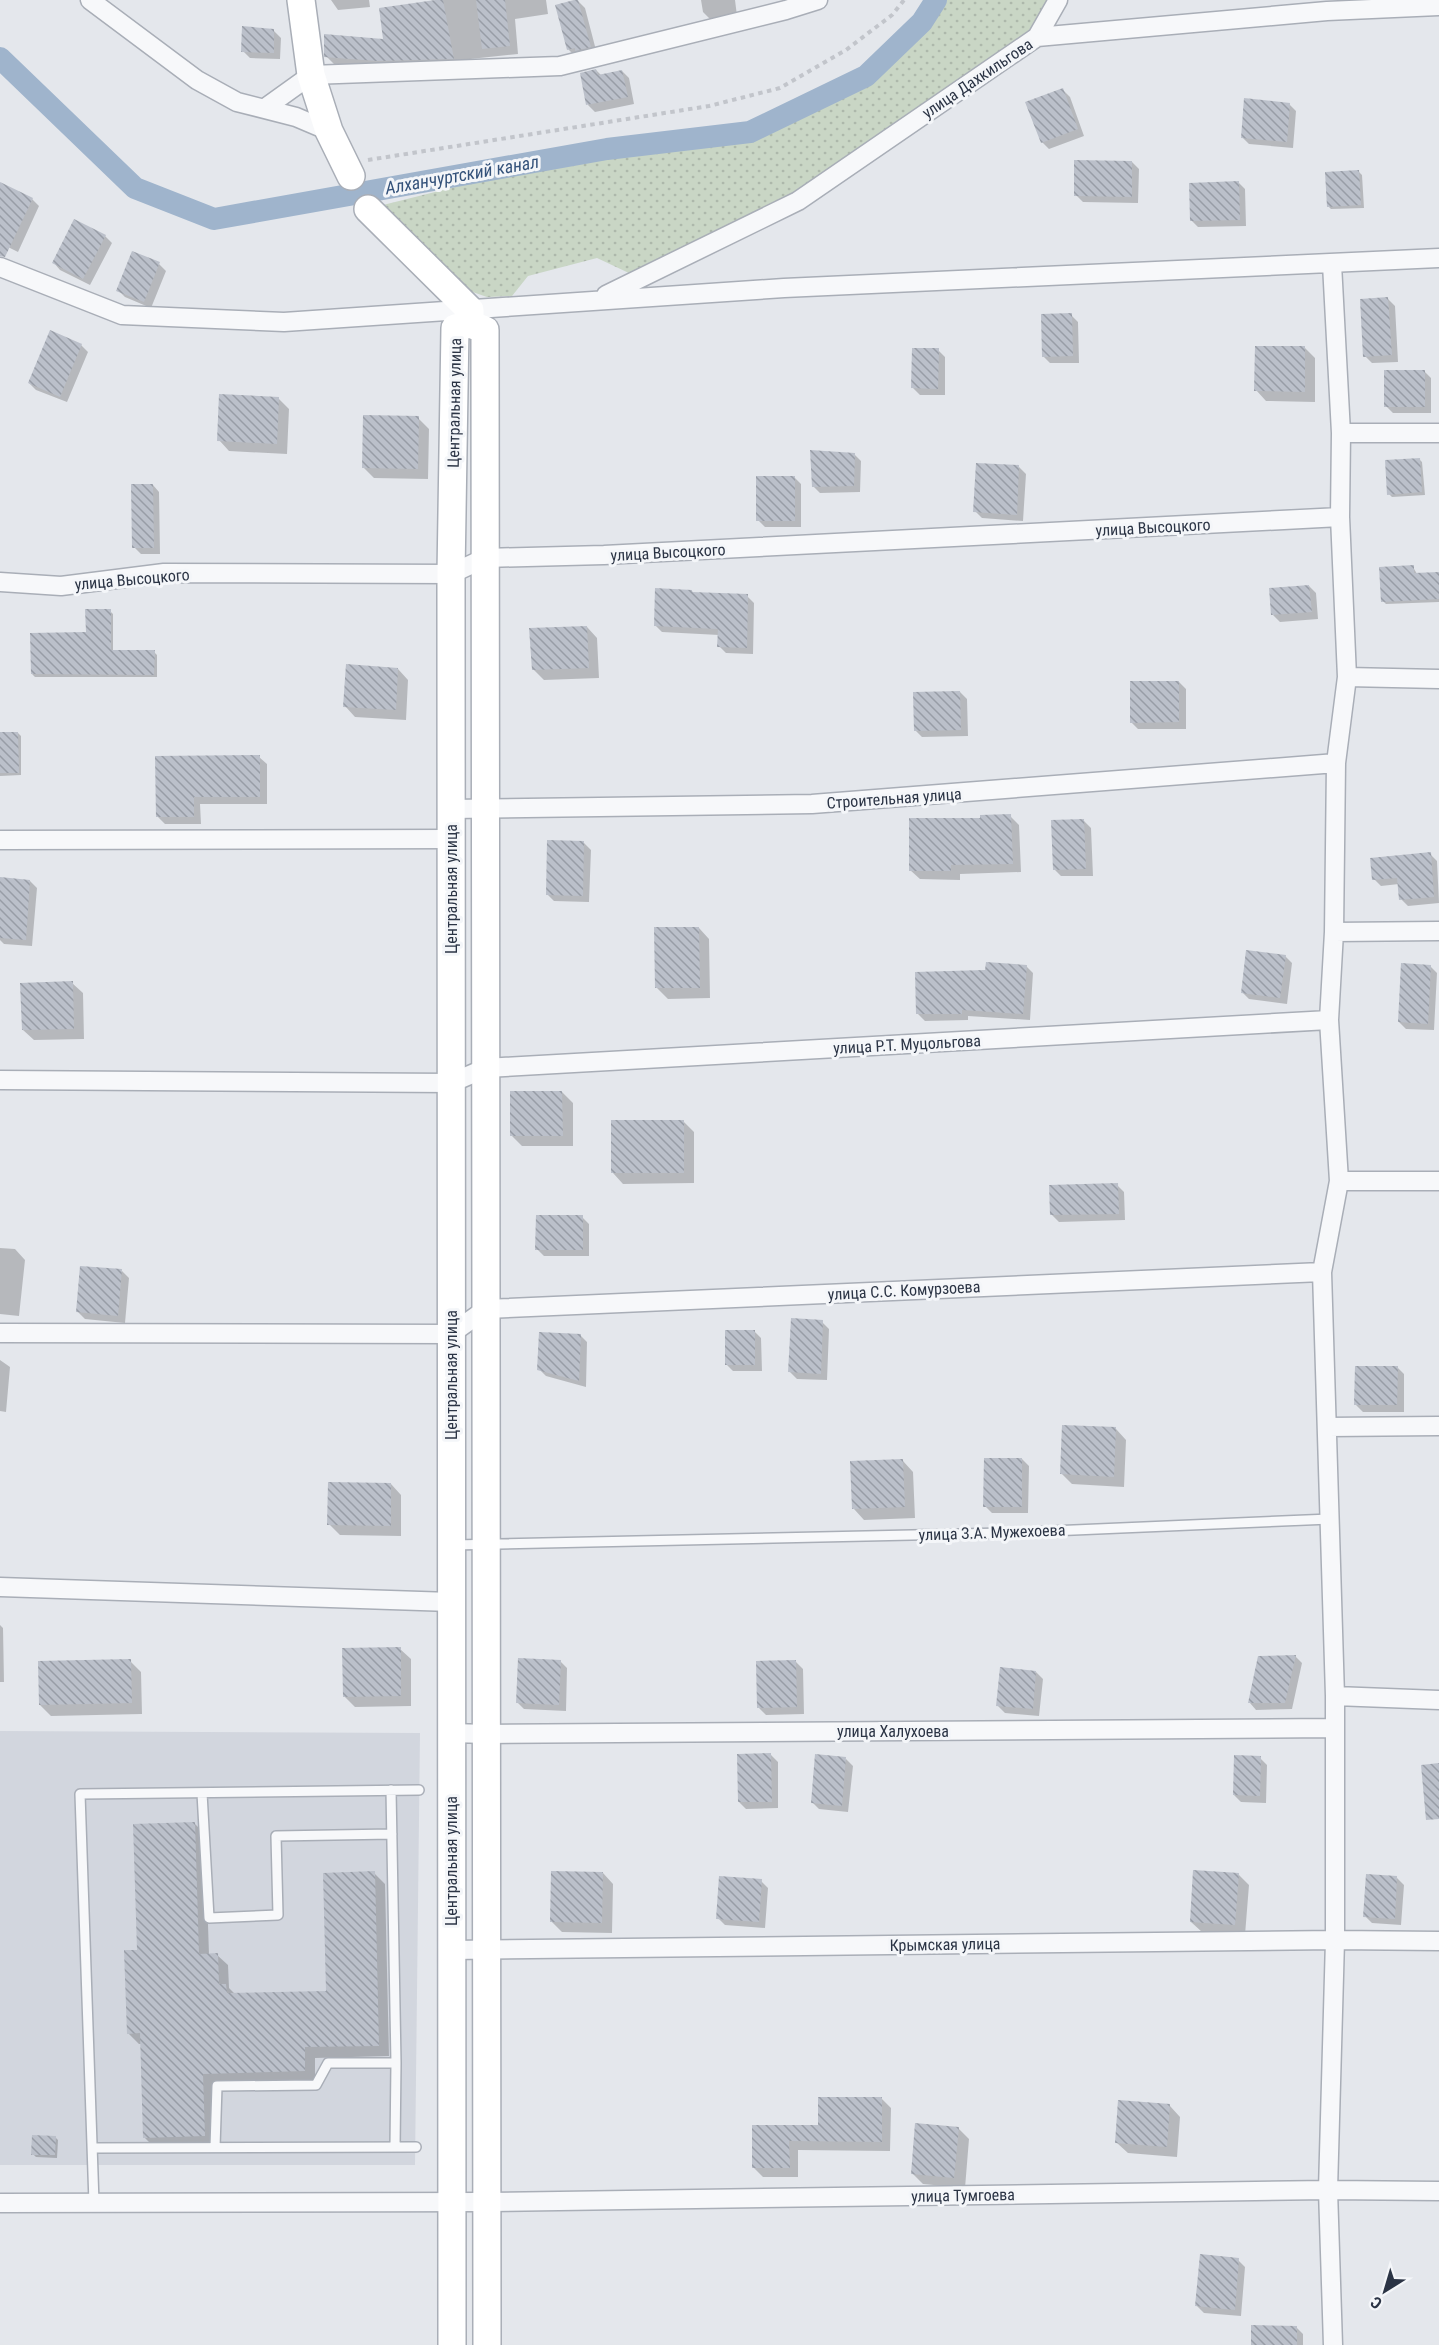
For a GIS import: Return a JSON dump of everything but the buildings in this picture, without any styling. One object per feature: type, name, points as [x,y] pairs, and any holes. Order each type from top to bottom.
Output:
[{"type":"street","points":[[90,0],[197,80],[237,102],[296,117],[329,131]]},
{"type":"street","points":[[301,0],[311,75],[329,131],[348,170]]},
{"type":"street","points":[[265,108],[311,75],[560,66],[818,0]]},
{"type":"street","points":[[1037,38],[1058,0]]},
{"type":"street","name":"улица Дахкильгова","points":[[598,299],[798,201],[1037,38],[1327,11],[1439,6]]},
{"type":"street","points":[[368,209],[470,317]]},
{"type":"street","points":[[0,267],[122,315],[284,322],[470,317],[598,299],[796,287],[1439,258]]},
{"type":"street","points":[[1332,264],[1341,433],[1340,517],[1347,677],[1336,763],[1334,932],[1329,1020],[1338,1181],[1322,1272],[1335,1696],[1335,1940],[1328,2190],[1333,2345]]},
{"type":"street","name":"Центральная улица","points":[[452,2345],[451,574],[455,328],[470,317],[485,330],[487,2345]]},
{"type":"street","points":[[1341,433],[1439,433]]},
{"type":"street","name":"улица Высоцкого","points":[[0,582],[61,586],[164,573],[451,574],[485,558],[604,555],[1340,517]]},
{"type":"street","points":[[1347,677],[1439,679]]},
{"type":"street","name":"Строительная улица","points":[[450,809],[812,804],[1336,763]]},
{"type":"street","points":[[0,840],[451,839]]},
{"type":"street","points":[[1334,932],[1439,931]]},
{"type":"street","name":"улица Р.Т. Муцольгова","points":[[451,1083],[486,1068],[1329,1020]]},
{"type":"street","points":[[0,1080],[451,1083]]},
{"type":"street","points":[[1338,1181],[1439,1181]]},
{"type":"street","name":"улица С.С. Комурзоева","points":[[486,1309],[1322,1272]]},
{"type":"street","points":[[0,1333],[451,1334],[486,1309]]},
{"type":"street","points":[[1328,1427],[1439,1426]]},
{"type":"street","points":[[0,1587],[451,1602]]},
{"type":"street","points":[[1335,1696],[1439,1700]]},
{"type":"street","name":"улица Халухоева","points":[[452,1733],[1334,1728]]},
{"type":"street","name":"Крымская улица","points":[[452,1950],[1335,1940],[1439,1941]]},
{"type":"street","name":"улица Тумгоева","points":[[0,2203],[487,2202],[1328,2190],[1439,2191]]},
{"type":"lane","name":"улица З.А. Мужехоева","points":[[452,1545],[1004,1533],[1330,1519]]},
{"type":"lane","points":[[391,1790],[396,2063],[394,2147]]},
{"type":"lane","points":[[94,2203],[80,1794],[419,1790]]},
{"type":"lane","points":[[202,1793],[209,1918],[278,1915],[276,1836],[392,1834]]},
{"type":"lane","points":[[215,2147],[217,2086],[316,2085],[328,2063],[396,2063]]},
{"type":"lane","points":[[93,2148],[416,2147]]},
{"type":"path","points":[[348,170],[709,106],[780,88],[846,50],[892,15],[904,0]]},
{"type":"shaded area","points":[[0,1731],[420,1733],[415,2165],[0,2165]]},
{"type":"green space","points":[[936,0],[1058,0],[1037,37],[798,201],[631,274],[597,258],[528,276],[512,296],[487,297],[461,288],[379,206],[607,149],[750,131],[866,76],[922,22]]},
{"type":"waterway","name":"Алханчуртский канал","points":[[0,58],[135,188],[214,219],[607,149],[750,132],[866,76],[922,22],[936,0]]}]
